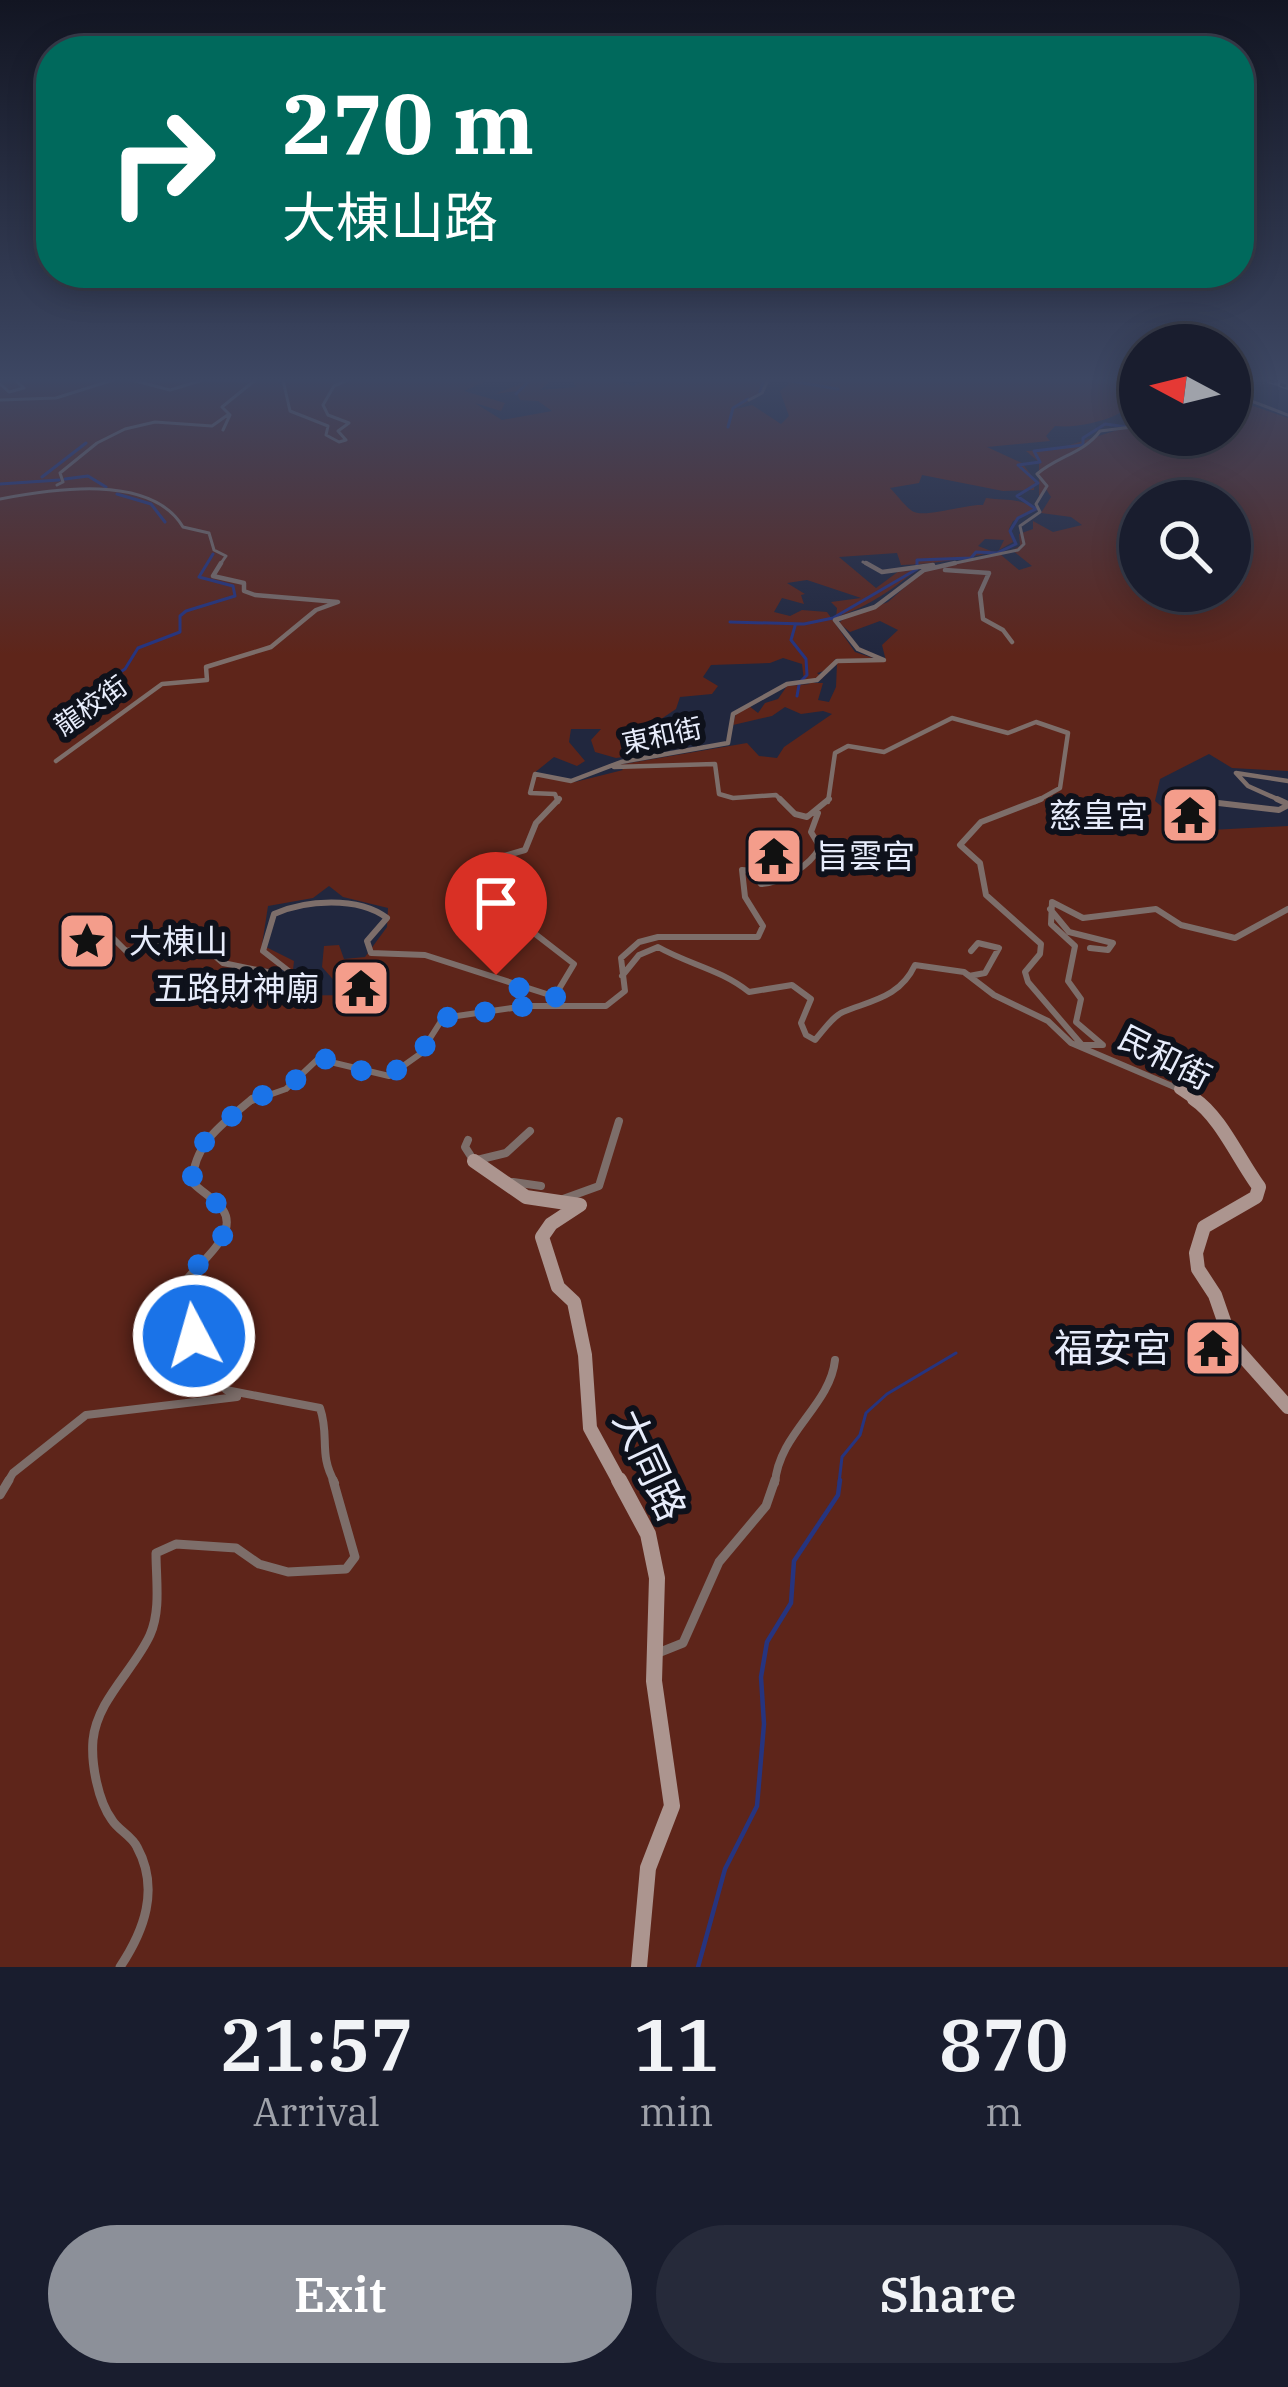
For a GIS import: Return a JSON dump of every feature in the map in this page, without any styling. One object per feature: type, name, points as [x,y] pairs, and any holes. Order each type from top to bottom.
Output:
[{"type":"street","points":[[19,496],[61,484],[61,472]]},
{"type":"street","name":"東和街","points":[[614,767],[621,761],[728,742],[733,714],[775,698],[788,684],[817,682],[832,673],[837,661],[884,660],[858,649],[835,620],[875,607],[928,569],[1022,547],[1020,526],[1040,512],[1036,504],[1047,486],[1039,472]]},
{"type":"street","name":"龍校街","points":[[0,499],[83,487],[148,500],[174,512],[183,527],[209,533],[214,550],[226,556],[213,576],[244,583],[244,590],[252,595],[304,594],[338,602],[285,631],[271,647],[206,667],[207,680],[191,684],[166,681],[128,710],[103,720],[85,740],[60,752],[56,761]]},
{"type":"street","points":[[863,562],[882,572],[958,565]]},
{"type":"street","points":[[928,569],[989,573],[980,592],[983,620],[998,626],[1012,642]]},
{"type":"street","points":[[105,938],[114,939],[126,951],[194,938],[223,963],[287,976],[290,972],[263,951],[274,914],[312,905],[370,906],[387,918],[367,941],[371,952],[425,955],[576,1010],[611,1006],[626,991],[621,958],[639,941],[730,931],[758,937],[763,926],[745,897],[742,870],[752,871],[761,884],[772,885],[817,855],[820,847],[811,832],[818,813],[828,804],[835,753],[848,746],[894,751],[908,739],[957,717],[1008,733],[1043,722],[1068,733],[1070,749],[1060,788],[995,812],[973,827],[961,844],[980,863],[986,895],[1041,944],[1040,954],[1025,972],[1028,982],[1082,1045],[1102,1045],[1100,1038],[1076,1022],[1081,999],[1068,981],[1075,946],[1051,924],[1050,909],[1056,901],[1089,918],[1156,909],[1181,925],[1235,938],[1288,909]]},
{"type":"street","name":"東和街","points":[[614,767],[709,762],[717,765],[714,785],[725,797],[766,794],[781,799],[795,814],[818,813]]},
{"type":"street","points":[[553,1001],[574,964],[548,940],[511,920],[500,905],[485,897],[485,891],[501,874],[504,856],[525,850],[536,824],[560,800],[555,794],[530,793],[535,774],[571,781],[614,767]]},
{"type":"street","points":[[1288,781],[1236,773],[1248,786],[1288,805]]},
{"type":"street","points":[[1174,802],[1175,797],[1279,810],[1288,805]]},
{"type":"street","points":[[1050,909],[1069,932],[1113,943],[1108,950],[1090,948]]},
{"type":"street","points":[[622,976],[639,955],[658,947],[686,963],[721,970],[749,992],[792,985],[811,999],[801,1023],[806,1035],[815,1040],[839,1012],[865,1008],[906,984],[915,965],[969,976],[985,973],[999,948],[978,943],[971,951]]},
{"type":"street","name":"民和街","points":[[969,976],[1048,1021],[1072,1043],[1179,1089],[1212,1111],[1226,1142],[1259,1187],[1256,1197],[1204,1227],[1196,1253],[1198,1269],[1215,1295],[1232,1343],[1288,1407]]},
{"type":"street","points":[[120,1967],[144,1932],[149,1898],[136,1846],[113,1823],[100,1799],[93,1738],[157,1613],[156,1553],[176,1544],[236,1548],[246,1558],[306,1576],[346,1569],[355,1556],[340,1493],[322,1461],[326,1425],[320,1408],[246,1396],[220,1385],[206,1368],[194,1336],[187,1279],[218,1242],[227,1221],[226,1213],[192,1182],[200,1145],[244,1104],[286,1089],[318,1059],[334,1059],[356,1072],[388,1076],[420,1054],[443,1018],[553,1001]]},
{"type":"street","points":[[468,1140],[465,1147],[474,1161],[502,1176],[526,1197],[599,1186],[619,1121]]},
{"type":"street","points":[[474,1161],[506,1153],[530,1131]]},
{"type":"street","name":"大同路","points":[[544,1194],[580,1205],[551,1223],[542,1238],[558,1287],[574,1302],[577,1313],[590,1428],[651,1546],[657,1578],[654,1681],[672,1806],[647,1868],[639,1967]]},
{"type":"street","points":[[655,1655],[683,1643],[719,1562],[766,1506],[775,1488],[777,1457],[835,1370],[835,1360]]},
{"type":"street","points":[[0,1495],[13,1473],[51,1448],[86,1415],[246,1396]]},
{"type":"shaded area","points":[[0,472],[1029,472],[1035,480],[1034,490],[1003,491],[922,475],[919,483],[890,488],[918,513],[983,505],[986,498],[1012,500],[1037,510],[1013,521],[1009,529],[1013,542],[999,550],[1004,540],[985,539],[978,546],[994,552],[925,564],[901,565],[897,553],[839,557],[876,588],[903,568],[922,566],[870,602],[836,617],[837,608],[831,602],[861,598],[807,580],[787,583],[805,594],[801,595],[804,604],[782,598],[774,612],[790,616],[802,610],[827,612],[855,652],[876,659],[835,659],[831,669],[817,673],[823,678],[813,683],[823,683],[818,700],[829,702],[836,687],[837,663],[886,661],[882,645],[898,630],[880,621],[850,632],[839,623],[842,620],[888,602],[922,572],[1000,554],[1019,570],[1032,566],[1012,550],[1020,546],[1019,534],[1033,529],[1033,521],[1053,532],[1082,525],[1071,517],[1041,513],[1051,497],[1046,489],[1039,498],[1039,472],[1288,472],[1288,771],[1232,768],[1209,754],[1160,779],[1155,801],[1192,831],[1288,826],[1288,1967],[0,1967]],"holes":[[[783,658],[802,664],[804,681],[810,684],[787,686],[758,713],[749,706],[736,713],[733,725],[772,716],[785,707],[801,714],[832,714],[784,747],[777,758],[759,756],[747,743],[618,765],[623,770],[575,782],[533,774],[554,757],[577,766],[585,761],[569,742],[571,729],[601,729],[591,740],[595,752],[616,758],[650,753],[655,723],[676,709],[680,697],[712,694],[718,686],[703,677],[711,665],[770,663]],[[329,886],[343,897],[388,908],[387,927],[365,957],[344,959],[339,945],[324,946],[322,967],[339,986],[376,972],[357,995],[255,996],[276,982],[231,967],[293,970],[294,961],[262,945],[268,906],[313,898]]]},
{"type":"waterway","points":[[42,477],[49,472]]},
{"type":"waterway","points":[[730,622],[804,624],[833,618],[917,569],[917,560],[971,558],[976,552],[997,553],[1016,544],[1010,531],[1018,518],[1036,509],[1017,496],[1038,483],[1026,472]]},
{"type":"waterway","points":[[65,479],[88,476],[106,487]]},
{"type":"waterway","points":[[0,484],[59,480]]},
{"type":"waterway","points":[[117,494],[151,504],[165,522]]},
{"type":"waterway","points":[[114,676],[125,669],[138,648],[180,632],[180,616],[186,611],[235,596],[233,586],[199,577],[213,554]]},
{"type":"waterway","points":[[795,626],[791,640],[806,659],[807,675],[800,682]]},
{"type":"waterway","points":[[797,696],[799,685]]},
{"type":"waterway","points":[[839,1483],[842,1457],[860,1435],[866,1413],[887,1394],[956,1353]]},
{"type":"waterway","points":[[698,1967],[725,1869],[757,1806],[764,1724],[761,1677],[767,1642],[791,1603],[794,1561],[838,1495],[840,1480]]},
{"type":"place","name":"慈皇宮","points":[[1190,815]]},
{"type":"place","name":"旨雲宮","points":[[774,856]]},
{"type":"place","name":"大棟山","points":[[87,941]]},
{"type":"place","name":"五路財神廟","points":[[361,988]]},
{"type":"place","name":"福安宮","points":[[1213,1348]]},
{"type":"route","points":[[194,1336],[187,1279],[218,1242],[227,1221],[226,1213],[192,1182],[200,1145],[244,1104],[286,1089],[318,1059],[334,1059],[356,1072],[388,1076],[420,1054],[443,1018],[554,1002],[556,997],[523,990],[496,975]]}]
